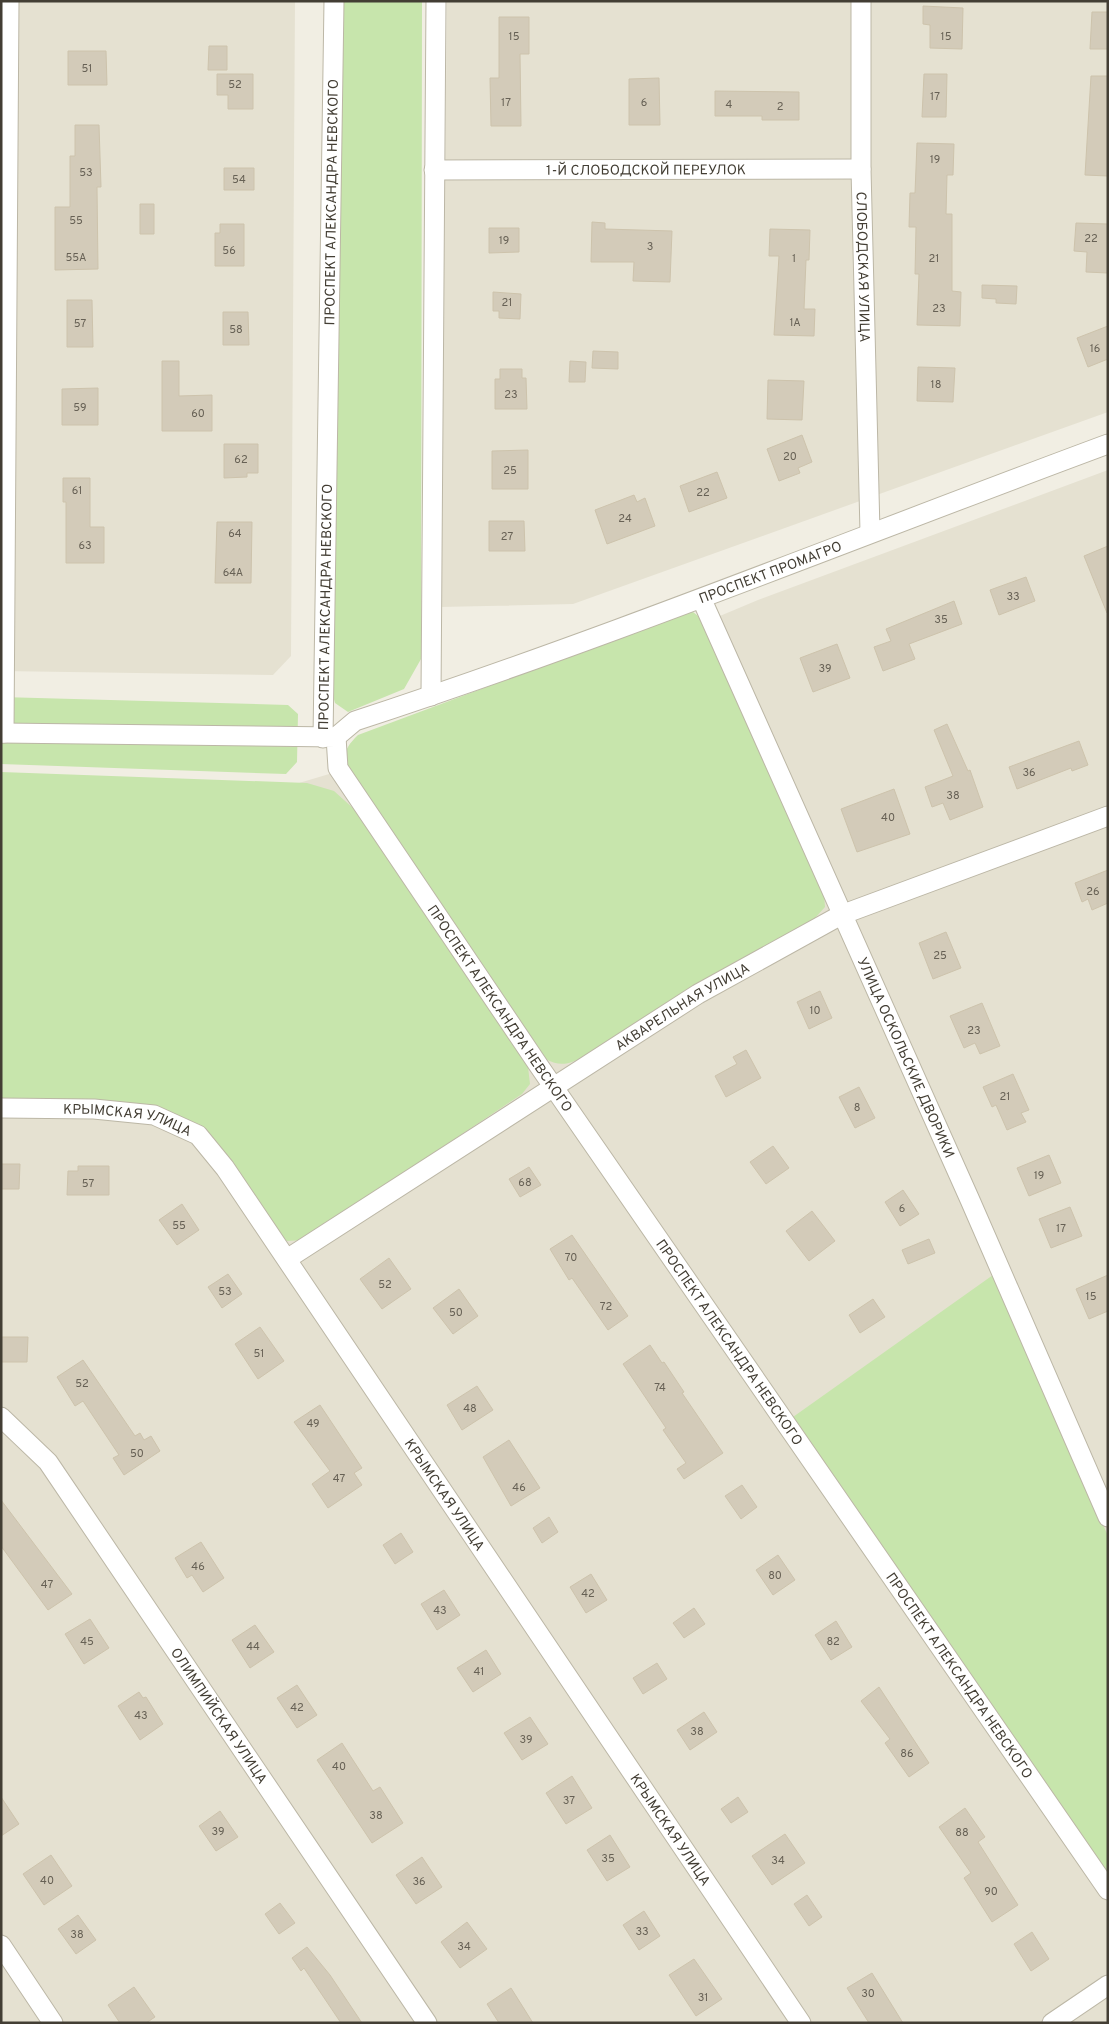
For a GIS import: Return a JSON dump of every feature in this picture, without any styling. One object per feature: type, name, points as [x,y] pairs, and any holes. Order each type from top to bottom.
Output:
[{"type":"street","points":[[9,1],[3,733],[329,738]]},
{"type":"street","name":"ПРОСПЕКТ АЛЕКСАНДРА НЕВСКОГО","points":[[334,1],[329,738],[338,768],[552,1085],[1108,1890]]},
{"type":"street","points":[[431,696],[436,1]]},
{"type":"street","name":"СЛОБОДСКАЯ УЛИЦА","points":[[861,1],[860,169],[870,532]]},
{"type":"street","name":"1-Й СЛОБОДСКОЙ ПЕРЕУЛОК","points":[[434,170],[860,169]]},
{"type":"street","name":"ПРОСПЕКТ ПРОМАГРО","points":[[329,738],[355,721],[702,600],[870,532],[1108,444]]},
{"type":"street","name":"УЛИЦА ОСКОЛЬСКИЕ ДВОРИКИ","points":[[702,600],[841,915],[970,1200],[1108,1517]]},
{"type":"street","name":"АКВАРЕЛЬНАЯ УЛИЦА","points":[[286,1258],[552,1085],[698,994],[841,915],[1108,816]]},
{"type":"street","name":"КРЫМСКАЯ УЛИЦА","points":[[1,1108],[94,1109],[154,1115],[198,1135],[225,1168],[801,2023]]},
{"type":"street","name":"ОЛИМПИЙСКАЯ УЛИЦА","points":[[1,1417],[48,1462],[427,2023]]},
{"type":"street","points":[[1,1945],[54,2023]]},
{"type":"street","points":[[1052,2023],[1108,1985]]},
{"type":"shaded area","points":[[1,1],[295,1],[291,656],[273,675],[1,671]]},
{"type":"shaded area","points":[[447,1],[1108,1],[1108,412],[573,604],[440,607]]},
{"type":"shaded area","points":[[1108,470],[1108,2023],[1,2023],[1,780],[279,789],[376,760],[758,600]]},
{"type":"green space","points":[[340,1],[422,1],[421,659],[404,689],[348,712],[335,703],[331,688]]},
{"type":"green space","points":[[693,612],[702,619],[824,893],[825,907],[815,918],[582,1058],[568,1063],[556,1063],[546,1059],[347,769],[346,750],[358,735],[679,615]]},
{"type":"green space","points":[[1,697],[288,705],[298,714],[297,762],[286,774],[1,764]]},
{"type":"green space","points":[[1,772],[307,783],[334,791],[354,809],[528,1067],[530,1084],[522,1094],[303,1240],[287,1241],[274,1231],[181,1118],[143,1104],[1,1101]]},
{"type":"green space","points":[[993,1275],[1108,1536],[1108,1873],[793,1417]]},
{"type":"building","points":[[923,6],[963,8],[962,49],[930,48],[930,25],[923,24]]},
{"type":"building","points":[[1092,12],[1108,12],[1108,49],[1090,49]]},
{"type":"building","points":[[499,17],[529,17],[529,54],[520,54],[521,126],[491,126],[490,78],[499,78]]},
{"type":"building","points":[[209,46],[227,46],[227,70],[208,70]]},
{"type":"building","points":[[68,51],[106,51],[107,85],[68,85]]},
{"type":"building","points":[[217,74],[253,74],[253,109],[228,109],[228,95],[217,95]]},
{"type":"building","points":[[924,74],[947,74],[946,117],[922,117]]},
{"type":"building","points":[[1091,76],[1108,76],[1108,176],[1085,175]]},
{"type":"building","points":[[659,78],[660,125],[629,125],[629,79]]},
{"type":"building","points":[[715,91],[799,92],[799,120],[762,120],[762,116],[715,116]]},
{"type":"building","points":[[75,125],[99,125],[101,187],[97,187],[98,269],[55,270],[55,207],[70,207],[70,156],[75,156]]},
{"type":"building","points":[[917,143],[954,144],[953,175],[947,175],[946,214],[952,214],[952,291],[961,292],[960,326],[917,325],[919,274],[915,274],[916,227],[909,227],[910,193],[915,193]]},
{"type":"building","points":[[224,168],[254,168],[254,190],[224,190]]},
{"type":"building","points":[[140,204],[154,204],[154,234],[140,234]]},
{"type":"building","points":[[592,222],[605,223],[605,229],[672,231],[670,282],[633,281],[634,262],[591,262]]},
{"type":"building","points":[[1076,223],[1108,224],[1108,273],[1086,272],[1087,252],[1074,251]]},
{"type":"building","points":[[220,224],[244,224],[244,266],[215,266],[215,233],[220,233]]},
{"type":"building","points":[[489,228],[519,228],[519,252],[489,253]]},
{"type":"building","points":[[770,229],[810,230],[809,260],[806,260],[804,309],[815,309],[814,336],[774,335],[779,256],[769,256]]},
{"type":"building","points":[[982,285],[1017,286],[1016,304],[996,303],[996,299],[982,298]]},
{"type":"building","points":[[493,292],[521,294],[520,319],[499,318],[499,311],[493,311]]},
{"type":"building","points":[[67,300],[92,300],[93,347],[67,347]]},
{"type":"building","points":[[223,312],[248,312],[249,345],[223,345]]},
{"type":"building","points":[[1108,326],[1108,359],[1088,367],[1077,338]]},
{"type":"building","points":[[593,351],[618,352],[618,369],[592,368]]},
{"type":"building","points":[[162,361],[179,361],[179,396],[212,395],[212,431],[162,431]]},
{"type":"building","points":[[570,361],[586,362],[585,382],[569,382]]},
{"type":"building","points":[[918,367],[955,368],[953,402],[917,401]]},
{"type":"building","points":[[500,369],[522,369],[522,378],[526,378],[527,409],[495,409],[495,379],[500,379]]},
{"type":"building","points":[[768,380],[804,381],[802,420],[767,419]]},
{"type":"building","points":[[98,388],[98,425],[62,425],[62,389]]},
{"type":"building","points":[[802,435],[812,462],[798,468],[800,473],[779,481],[767,449]]},
{"type":"building","points":[[224,444],[258,444],[258,473],[247,473],[247,477],[224,478]]},
{"type":"building","points":[[528,450],[528,489],[492,489],[492,451]]},
{"type":"building","points":[[717,472],[727,498],[689,512],[680,486]]},
{"type":"building","points":[[63,478],[90,478],[90,527],[104,527],[104,563],[66,563],[66,502],[63,502]]},
{"type":"building","points":[[634,495],[637,502],[645,498],[655,526],[607,544],[595,510]]},
{"type":"building","points":[[489,521],[524,521],[525,551],[489,551]]},
{"type":"building","points":[[217,522],[252,522],[251,583],[215,583]]},
{"type":"building","points":[[1108,546],[1108,613],[1107,613],[1084,556]]},
{"type":"building","points":[[1026,577],[1035,601],[999,615],[990,590]]},
{"type":"building","points":[[954,601],[962,624],[909,644],[915,659],[883,671],[874,647],[891,641],[886,629]]},
{"type":"building","points":[[837,644],[850,678],[813,692],[800,658]]},
{"type":"building","points":[[947,724],[968,771],[970,770],[983,807],[950,820],[943,803],[932,807],[925,787],[953,776],[934,730]]},
{"type":"building","points":[[1079,741],[1088,765],[1072,771],[1071,768],[1017,789],[1009,767]]},
{"type":"building","points":[[894,789],[910,834],[857,852],[841,809]]},
{"type":"building","points":[[1108,870],[1108,903],[1092,910],[1088,899],[1082,902],[1075,883]]},
{"type":"building","points":[[946,932],[961,968],[933,979],[919,943]]},
{"type":"building","points":[[820,991],[832,1018],[809,1029],[797,1002]]},
{"type":"building","points":[[982,1003],[1000,1046],[980,1054],[975,1043],[964,1048],[950,1016]]},
{"type":"building","points":[[746,1050],[761,1078],[726,1097],[715,1076],[737,1064],[733,1057]]},
{"type":"building","points":[[1013,1074],[1029,1110],[1021,1113],[1026,1122],[1007,1130],[996,1105],[992,1107],[983,1087]]},
{"type":"building","points":[[859,1087],[875,1118],[855,1128],[839,1097]]},
{"type":"building","points":[[773,1146],[789,1168],[766,1184],[750,1162]]},
{"type":"building","points":[[1049,1155],[1061,1183],[1029,1196],[1017,1168]]},
{"type":"building","points":[[1,1164],[20,1164],[19,1189],[1,1189]]},
{"type":"building","points":[[78,1166],[109,1166],[109,1195],[67,1195],[68,1171],[78,1171]]},
{"type":"building","points":[[529,1167],[541,1185],[520,1197],[509,1179]]},
{"type":"building","points":[[903,1190],[919,1214],[900,1226],[885,1202]]},
{"type":"building","points":[[182,1204],[199,1230],[177,1245],[159,1220]]},
{"type":"building","points":[[1070,1207],[1082,1236],[1051,1248],[1039,1219]]},
{"type":"building","points":[[812,1211],[835,1241],[809,1261],[786,1231]]},
{"type":"building","points":[[572,1235],[628,1316],[608,1330],[572,1278],[569,1280],[550,1249]]},
{"type":"building","points":[[929,1239],[935,1253],[908,1264],[902,1250]]},
{"type":"building","points":[[389,1258],[411,1289],[382,1309],[360,1279]]},
{"type":"building","points":[[228,1274],[242,1294],[222,1308],[208,1287]]},
{"type":"building","points":[[1108,1275],[1108,1311],[1089,1319],[1076,1289]]},
{"type":"building","points":[[459,1289],[478,1316],[453,1334],[433,1308]]},
{"type":"building","points":[[873,1299],[885,1317],[860,1333],[849,1315]]},
{"type":"building","points":[[260,1327],[284,1361],[258,1379],[235,1344]]},
{"type":"building","points":[[1,1337],[28,1337],[27,1362],[1,1362]]},
{"type":"building","points":[[650,1345],[662,1363],[664,1362],[684,1392],[682,1393],[723,1453],[684,1479],[677,1469],[686,1463],[663,1430],[666,1428],[623,1364]]},
{"type":"building","points":[[83,1360],[135,1436],[140,1433],[144,1440],[151,1436],[160,1451],[124,1475],[113,1458],[119,1455],[83,1401],[75,1406],[57,1377]]},
{"type":"building","points":[[477,1386],[493,1410],[462,1430],[447,1405]]},
{"type":"building","points":[[320,1405],[362,1468],[354,1473],[362,1485],[328,1508],[312,1484],[330,1471],[294,1422]]},
{"type":"building","points":[[509,1440],[540,1488],[511,1506],[483,1457]]},
{"type":"building","points":[[742,1485],[757,1507],[741,1519],[725,1496]]},
{"type":"building","points":[[1,1500],[72,1594],[48,1610],[1,1546]]},
{"type":"building","points":[[549,1517],[558,1532],[542,1543],[533,1528]]},
{"type":"building","points":[[401,1533],[413,1552],[395,1564],[383,1545]]},
{"type":"building","points":[[201,1542],[224,1578],[203,1592],[192,1575],[187,1578],[175,1558]]},
{"type":"building","points":[[778,1555],[795,1580],[773,1595],[756,1570]]},
{"type":"building","points":[[591,1574],[607,1600],[586,1613],[570,1587]]},
{"type":"building","points":[[444,1590],[460,1615],[437,1630],[421,1604]]},
{"type":"building","points":[[694,1608],[705,1624],[684,1638],[673,1623]]},
{"type":"building","points":[[90,1619],[109,1648],[84,1664],[65,1634]]},
{"type":"building","points":[[836,1621],[852,1647],[831,1660],[815,1635]]},
{"type":"building","points":[[255,1625],[274,1652],[250,1668],[232,1640]]},
{"type":"building","points":[[486,1650],[501,1674],[473,1692],[457,1668]]},
{"type":"building","points":[[657,1663],[667,1679],[643,1694],[633,1678]]},
{"type":"building","points":[[297,1685],[317,1715],[297,1728],[277,1698]]},
{"type":"building","points":[[879,1687],[929,1763],[909,1777],[885,1743],[890,1739],[861,1701]]},
{"type":"building","points":[[139,1692],[143,1698],[146,1697],[163,1724],[140,1740],[118,1706]]},
{"type":"building","points":[[704,1712],[717,1732],[690,1750],[677,1730]]},
{"type":"building","points":[[530,1717],[548,1744],[522,1760],[504,1733]]},
{"type":"building","points":[[342,1743],[373,1791],[380,1787],[403,1823],[372,1843],[317,1760]]},
{"type":"building","points":[[572,1776],[592,1808],[566,1824],[546,1793]]},
{"type":"building","points":[[1,1797],[19,1824],[1,1836]]},
{"type":"building","points":[[738,1797],[748,1812],[731,1823],[721,1809]]},
{"type":"building","points":[[965,1808],[985,1837],[978,1842],[1018,1905],[992,1922],[964,1878],[971,1873],[939,1827]]},
{"type":"building","points":[[220,1811],[238,1837],[216,1851],[199,1826]]},
{"type":"building","points":[[785,1834],[805,1863],[772,1885],[752,1856]]},
{"type":"building","points":[[610,1835],[630,1867],[607,1881],[587,1850]]},
{"type":"building","points":[[51,1855],[72,1886],[44,1905],[23,1874]]},
{"type":"building","points":[[422,1857],[442,1887],[416,1904],[396,1875]]},
{"type":"building","points":[[807,1895],[822,1917],[809,1926],[794,1904]]},
{"type":"building","points":[[280,1903],[295,1923],[279,1934],[265,1914]]},
{"type":"building","points":[[644,1911],[660,1936],[639,1950],[623,1925]]},
{"type":"building","points":[[78,1915],[96,1940],[76,1954],[58,1929]]},
{"type":"building","points":[[467,1922],[487,1949],[460,1968],[441,1942]]},
{"type":"building","points":[[1032,1932],[1049,1959],[1031,1971],[1014,1944]]},
{"type":"building","points":[[307,1947],[330,1975],[362,2023],[341,2023],[304,1968],[301,1971],[292,1958]]},
{"type":"building","points":[[694,1959],[722,1999],[696,2016],[669,1975]]},
{"type":"building","points":[[872,1973],[903,2023],[869,2023],[847,1988]]},
{"type":"building","points":[[134,1987],[155,2017],[146,2023],[120,2023],[108,2005]]},
{"type":"building","points":[[511,1988],[533,2023],[499,2023],[487,2004]]}]
